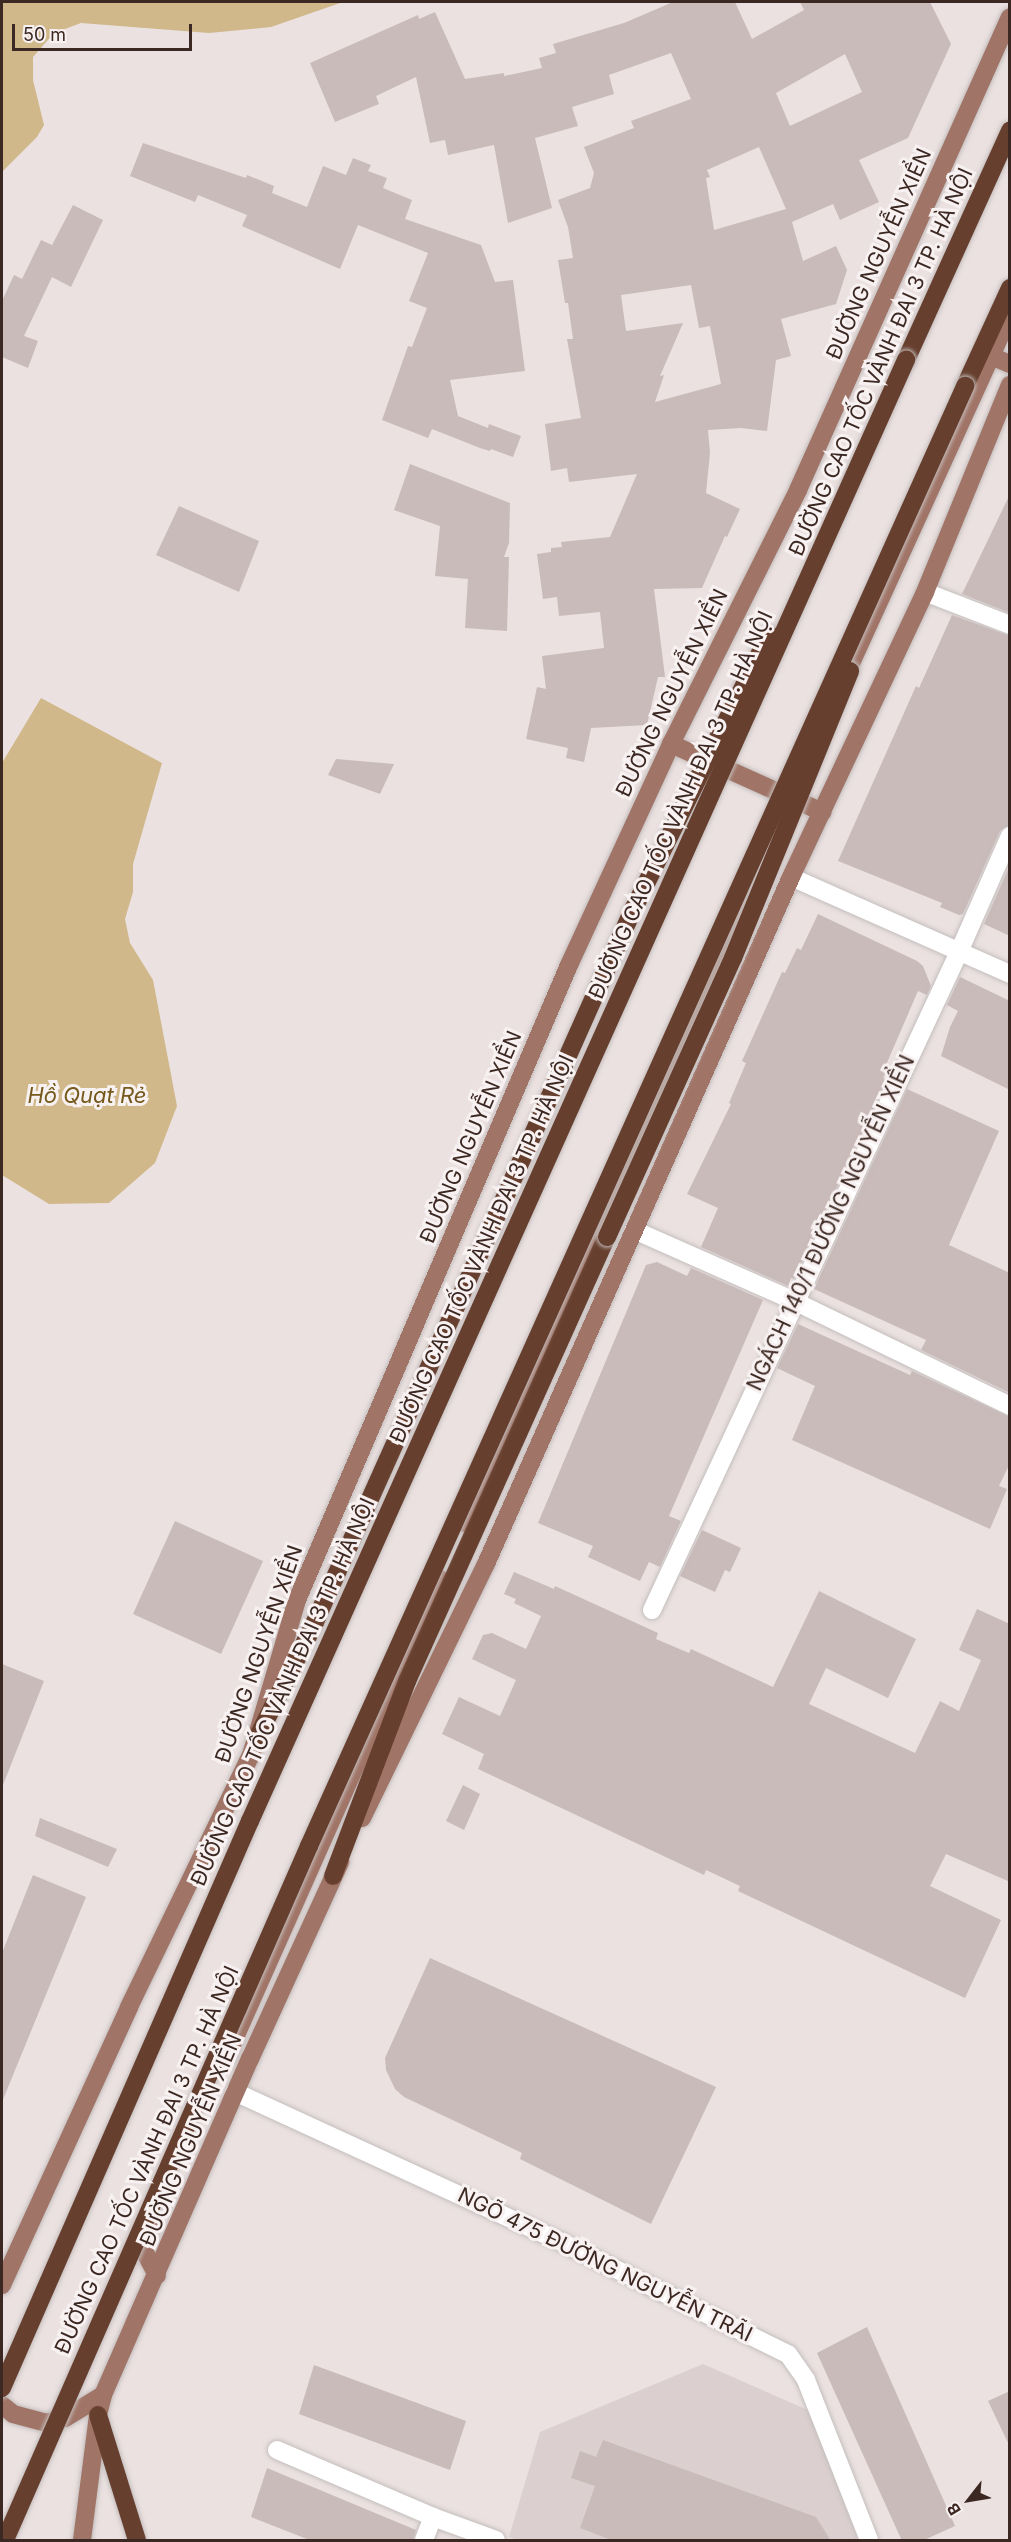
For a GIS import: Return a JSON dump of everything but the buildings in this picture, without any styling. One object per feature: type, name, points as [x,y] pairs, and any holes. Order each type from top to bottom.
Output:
[{"type":"highway","name":"ĐƯỜNG CAO TỐC VÀNH ĐAI 3 TP. HÀ NỘI","points":[[2,2388],[255,1810],[1010,131]]},
{"type":"highway","name":"ĐƯỜNG CAO TỐC VÀNH ĐAI 3 TP. HÀ NỘI","points":[[5,2541],[314,1835],[1010,288]]},
{"type":"highway","points":[[258,1736],[315,1622],[634,908],[906,360]]},
{"type":"highway","points":[[333,1876],[407,1681],[733,958],[965,386]]},
{"type":"highway","points":[[98,2415],[137,2541]]},
{"type":"main road","name":"ĐƯỜNG NGUYỄN XIỂN","points":[[2,2285],[258,1736],[297,1600],[569,965],[671,744],[798,490],[1010,17]]},
{"type":"main road","name":"ĐƯỜNG NGUYỄN XIỂN","points":[[157,2275],[142,2247],[458,1535],[668,1078],[790,798],[1010,314]]},
{"type":"main road","points":[[991,356],[1010,364]]},
{"type":"main road","name":"ĐƯỜNG NGUYỄN XIỂN","points":[[82,2541],[98,2415],[103,2395],[235,2092],[333,1876],[433,1677],[791,877],[926,592],[1010,385]]},
{"type":"main road","points":[[671,744],[822,812]]},
{"type":"main road","points":[[2,2405],[19,2416],[46,2423],[65,2418],[103,2395]]},
{"type":"street","points":[[926,592],[1010,626]]},
{"type":"street","name":"NGÁCH 140/1 ĐƯỜNG NGUYỄN XIỂN","points":[[652,1610],[794,1301],[959,952],[1010,836]]},
{"type":"street","points":[[791,877],[1010,974]]},
{"type":"street","points":[[634,1230],[794,1301],[1010,1406]]},
{"type":"street","name":"NGÕ 475 ĐƯỜNG NGUYỄN TRÃI","points":[[235,2092],[576,2249],[788,2354],[806,2380],[869,2541]]},
{"type":"street","points":[[277,2450],[433,2517],[496,2541]]},
{"type":"street","points":[[424,2541],[433,2517]]},
{"type":"shaded area","points":[[703,2364],[810,2411],[858,2540],[517,2540],[509,2537],[540,2432]]},
{"type":"water","points":[[2,2],[343,2],[271,27],[209,33],[81,23],[54,33],[33,57],[33,80],[44,125],[37,137],[2,172]]},
{"type":"water","name":"Hồ Quạt Rẻ","points":[[41,698],[162,763],[133,864],[133,892],[125,919],[130,943],[153,980],[177,1106],[155,1163],[109,1203],[49,1204],[2,1175],[2,763]]}]
